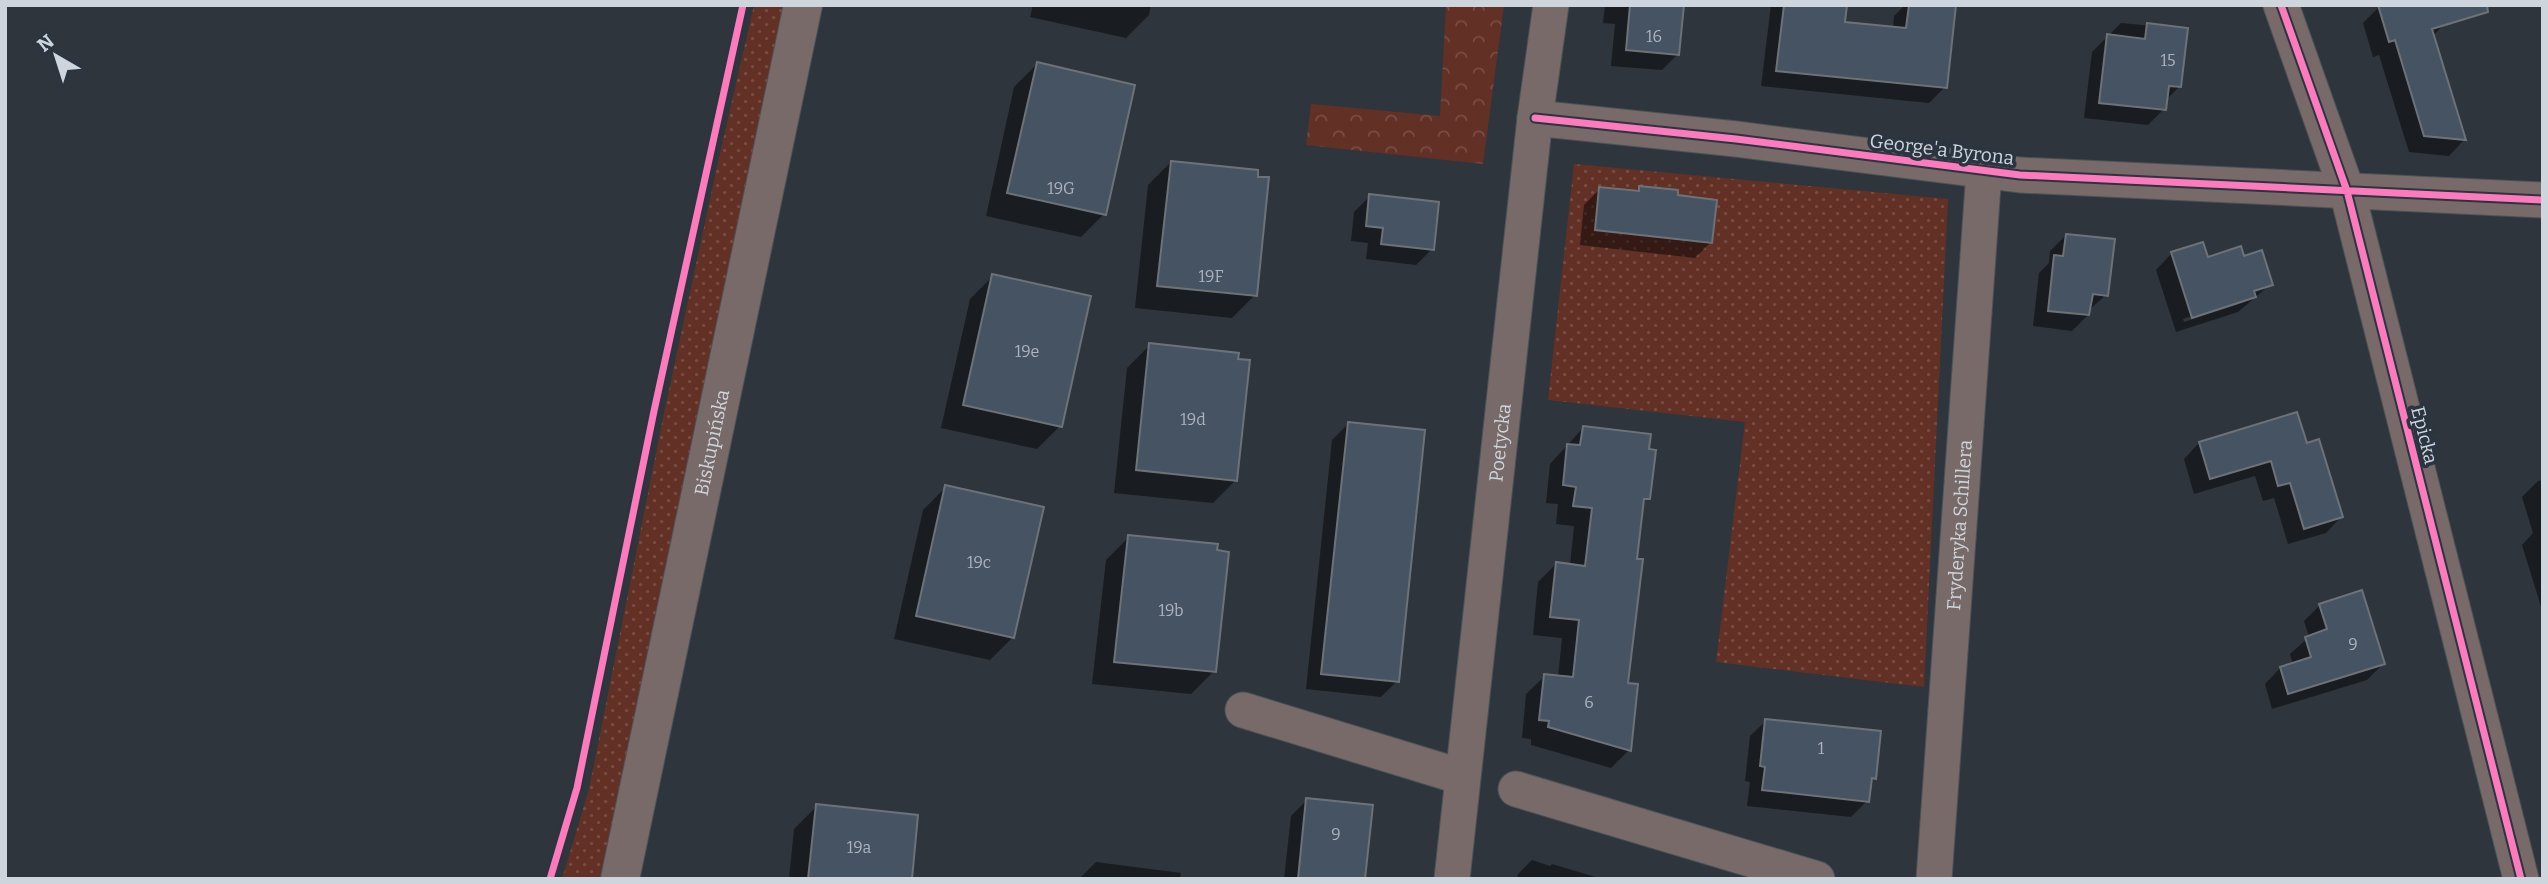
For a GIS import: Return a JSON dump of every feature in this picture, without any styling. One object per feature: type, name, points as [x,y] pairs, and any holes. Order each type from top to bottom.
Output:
[{"type":"street","name":"Biskupińska","points":[[620,879],[803,5]]},
{"type":"street","name":"Poetycka","points":[[1452,879],[1535,118],[1551,5]]},
{"type":"street","name":"Epicka","points":[[2281,5],[2347,191],[2521,879]]},
{"type":"street","name":"George'a Byrona","points":[[1535,118],[1736,139],[2020,175],[2543,200]]},
{"type":"street","name":"Fryderyka Schillera","points":[[1934,879],[1984,171]]},
{"type":"street","points":[[1243,710],[1462,777]]},
{"type":"street","points":[[1516,789],[1817,879]]},
{"type":"green space","points":[[754,5],[791,5],[603,879],[562,879],[589,789],[664,413]]},
{"type":"green space","points":[[1446,5],[1504,5],[1483,164],[1306,145],[1311,104],[1440,116]]},
{"type":"green space","points":[[1574,164],[1948,199],[1924,687],[1716,662],[1745,422],[1548,400]]},
{"type":"building","points":[[1630,5],[1684,5],[1679,55],[1626,50]]},
{"type":"building","points":[[1784,5],[1847,5],[1845,22],[1906,28],[1909,5],[1956,5],[1947,88],[1776,71]]},
{"type":"building","points":[[2378,5],[2487,5],[2488,12],[2432,29],[2466,140],[2424,136],[2395,40],[2389,42]]},
{"type":"building","points":[[2147,23],[2188,28],[2181,87],[2169,86],[2166,110],[2099,103],[2107,34],[2145,39]]},
{"type":"building","points":[[1037,62],[1135,85],[1106,215],[1007,193]]},
{"type":"building","points":[[1171,161],[1258,170],[1258,177],[1269,177],[1257,296],[1157,286]]},
{"type":"building","points":[[1639,186],[1678,190],[1678,195],[1717,200],[1712,243],[1595,230],[1599,187],[1639,191]]},
{"type":"building","points":[[1369,194],[1439,202],[1434,250],[1381,244],[1383,228],[1366,226]]},
{"type":"building","points":[[2066,234],[2115,239],[2108,296],[2093,294],[2089,315],[2048,311],[2054,255],[2063,256]]},
{"type":"building","points":[[2203,242],[2208,257],[2241,246],[2244,256],[2262,250],[2273,285],[2254,291],[2256,297],[2192,318],[2171,252]]},
{"type":"building","points":[[992,274],[1091,296],[1062,427],[963,405]]},
{"type":"building","points":[[1149,343],[1239,353],[1238,359],[1250,360],[1237,481],[1136,470]]},
{"type":"building","points":[[2297,412],[2307,443],[2319,439],[2343,517],[2304,529],[2290,483],[2278,486],[2271,461],[2210,479],[2199,442]]},
{"type":"building","points":[[1348,422],[1425,430],[1399,682],[1321,674]]},
{"type":"building","points":[[1583,426],[1651,434],[1649,449],[1656,450],[1650,499],[1644,499],[1637,559],[1643,559],[1628,683],[1638,684],[1631,751],[1548,727],[1549,721],[1539,720],[1544,674],[1573,677],[1579,620],[1550,617],[1556,562],[1585,566],[1592,508],[1573,506],[1576,487],[1563,485],[1567,444],[1580,445]]},
{"type":"building","points":[[945,485],[1044,507],[1014,638],[916,616]]},
{"type":"building","points":[[1128,535],[1218,544],[1217,550],[1229,552],[1216,672],[1114,662]]},
{"type":"building","points":[[2362,590],[2385,664],[2288,694],[2280,667],[2311,657],[2305,637],[2327,629],[2319,604]]},
{"type":"building","points":[[1765,719],[1881,731],[1876,779],[1872,778],[1869,802],[1762,790],[1765,767],[1760,766]]},
{"type":"building","points":[[1306,798],[1373,805],[1365,879],[1298,879]]},
{"type":"building","points":[[816,804],[918,815],[912,879],[808,879]]},
{"type":"cycle path","points":[[550,879],[577,788],[654,411],[743,5]]},
{"type":"cycle path","points":[[2281,5],[2347,191],[2521,879]]},
{"type":"cycle path","points":[[1535,118],[1736,139],[2020,175],[2543,200]]}]
